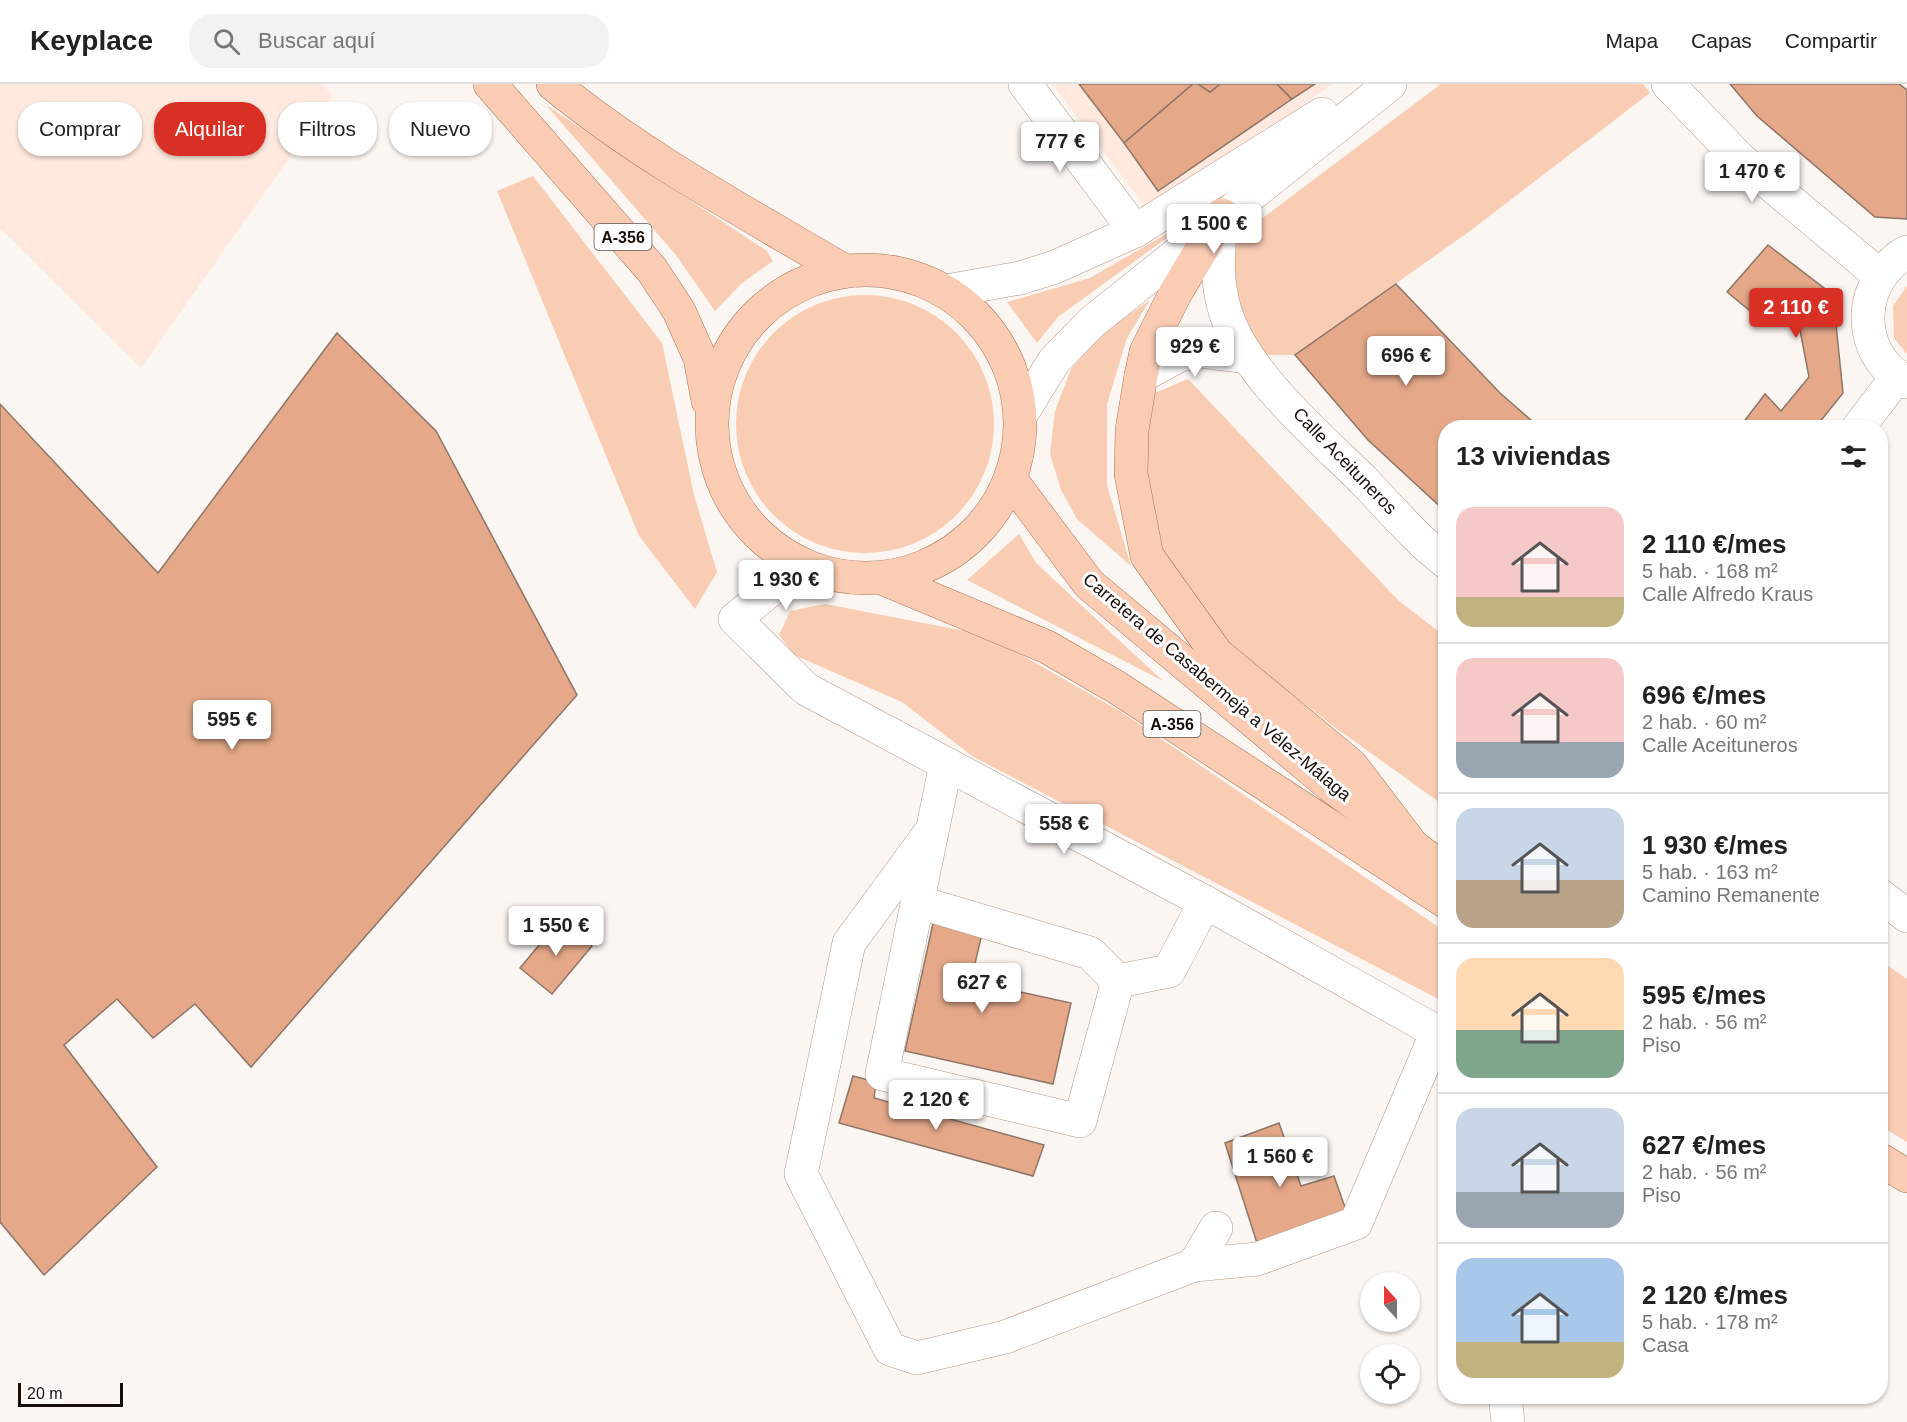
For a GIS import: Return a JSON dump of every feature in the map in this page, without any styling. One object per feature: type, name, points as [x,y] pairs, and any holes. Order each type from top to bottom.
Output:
[{"type":"main road","name":"A-356","points":[[490,84],[652,270],[679,311],[700,358],[711,415],[714,460],[731,502],[760,538],[797,563],[838,577],[882,578],[936,562],[981,528],[1011,480],[1020,447],[1022,412],[1010,364],[985,323],[947,291],[897,272],[843,270],[793,287],[751,319],[723,363],[711,415]]},
{"type":"main road","name":"A-356","points":[[554,84],[580,106],[697,184],[843,270]]},
{"type":"main road","points":[[1222,215],[1174,294],[1146,352],[1132,430],[1131,474],[1148,556],[1217,654],[1351,765],[1412,845]]},
{"type":"main road","name":"Carretera de Casabermeja a Vélez-Málaga","points":[[1011,480],[1089,584],[1330,785],[1438,865]]},
{"type":"main road","name":"Carretera de Casabermeja a Vélez-Málaga","points":[[882,578],[1047,647],[1116,687],[1290,803],[1438,897]]},
{"type":"main road","points":[[1888,1164],[1907,1176]]},
{"type":"street","points":[[1025,84],[1135,231]]},
{"type":"street","points":[[947,291],[1020,278],[1047,270],[1135,231],[1369,84]]},
{"type":"street","points":[[1022,412],[1054,361],[1092,322],[1222,215],[1390,84]]},
{"type":"street","points":[[1668,84],[1740,159],[1879,275]]},
{"type":"street","name":"Calle Aceituneros","points":[[1222,215],[1218,281],[1227,316],[1247,357],[1279,394],[1438,554]]},
{"type":"street","points":[[1865,420],[1902,380],[1878,357],[1868,330],[1868,302],[1879,275],[1900,254],[1907,252]]},
{"type":"street","points":[[1141,376],[1180,355],[1199,351],[1247,357]]},
{"type":"street","points":[[797,563],[785,578],[735,619],[806,689],[1205,902],[1438,1032]]},
{"type":"street","points":[[946,764],[882,1074],[1080,1121],[1118,981]]},
{"type":"street","points":[[933,830],[849,943],[801,1174],[890,1349],[917,1358],[1005,1337],[1194,1265],[1257,1259],[1356,1223],[1438,1046]]},
{"type":"street","points":[[1888,901],[1907,916]]},
{"type":"street","points":[[918,902],[1090,953],[1118,981]]},
{"type":"street","points":[[1118,981],[1169,970],[1205,902]]},
{"type":"street","points":[[1194,1265],[1216,1228]]},
{"type":"street","points":[[1506,1404],[1508,1422]]},
{"type":"shaded area","points":[[0,84],[322,84],[333,96],[329,102],[278,102],[278,156],[291,156],[141,368],[0,228]]},
{"type":"shaded area","points":[[1052,84],[1333,84],[1150,213]]},
{"type":"shaded area","points":[[1441,84],[1643,84],[1650,93],[1470,231],[1295,355],[1266,355],[1236,311],[1228,287],[1236,238]]},
{"type":"shaded area","points":[[546,105],[767,251],[773,261],[742,283],[715,311],[676,255]]},
{"type":"shaded area","points":[[533,176],[662,343],[694,495],[717,572],[695,609],[639,536],[497,191]]},
{"type":"shaded area","points":[[1194,218],[1058,317],[1037,343],[1007,302],[1090,278]]},
{"type":"shaded area","points":[[1907,286],[1907,354],[1894,338],[1893,306]]},
{"type":"shaded area","points":[[865,295],[890,297],[926,310],[947,324],[965,342],[984,375],[992,399],[994,424],[992,449],[979,485],[965,506],[947,524],[914,543],[890,551],[865,553],[840,551],[804,538],[783,524],[765,506],[746,473],[738,449],[736,424],[738,399],[751,363],[765,342],[783,324],[816,305],[840,297]]},
{"type":"shaded area","points":[[1150,300],[1127,338],[1107,404],[1107,485],[1131,566],[1077,519],[1061,490],[1050,454],[1055,411],[1071,369],[1104,332]]},
{"type":"shaded area","points":[[1188,379],[1399,601],[1438,631],[1438,801],[1329,723],[1222,639],[1166,567],[1146,492],[1144,431],[1150,395]]},
{"type":"shaded area","points":[[1019,534],[1036,563],[1163,681],[967,580]]},
{"type":"shaded area","points":[[825,604],[986,635],[1120,711],[1438,927],[1438,999],[972,756],[902,702],[794,655],[779,635],[790,611]]},
{"type":"shaded area","points":[[1888,966],[1907,979],[1907,1142],[1888,1130]]},
{"type":"building","points":[[1079,84],[1193,84],[1124,143]]},
{"type":"building","points":[[1193,84],[1198,84],[1210,92],[1220,84],[1277,84],[1292,99],[1158,191],[1124,143]]},
{"type":"building","points":[[1198,84],[1220,84],[1210,92]]},
{"type":"building","points":[[1277,84],[1315,84],[1292,99]]},
{"type":"building","points":[[1730,84],[1899,84],[1907,90],[1907,219],[1875,217],[1757,116]]},
{"type":"building","points":[[1768,245],[1833,295],[1843,393],[1821,420],[1745,420],[1765,394],[1781,411],[1809,377],[1800,330],[1760,299],[1749,310],[1727,292]]},
{"type":"building","points":[[1396,284],[1500,393],[1531,420],[1438,420],[1438,505],[1368,440],[1295,355]]},
{"type":"building","points":[[337,333],[436,431],[577,695],[251,1067],[195,1004],[153,1038],[117,999],[64,1045],[157,1167],[44,1275],[0,1222],[0,404],[158,573]]},
{"type":"building","points":[[934,919],[983,929],[971,981],[1071,1003],[1053,1084],[905,1051]]},
{"type":"building","points":[[560,920],[592,946],[552,994],[520,968]]},
{"type":"building","points":[[853,1076],[876,1082],[874,1098],[1044,1145],[1033,1176],[839,1123]]},
{"type":"building","points":[[1279,1123],[1301,1186],[1334,1176],[1348,1216],[1258,1246],[1225,1143]]}]
